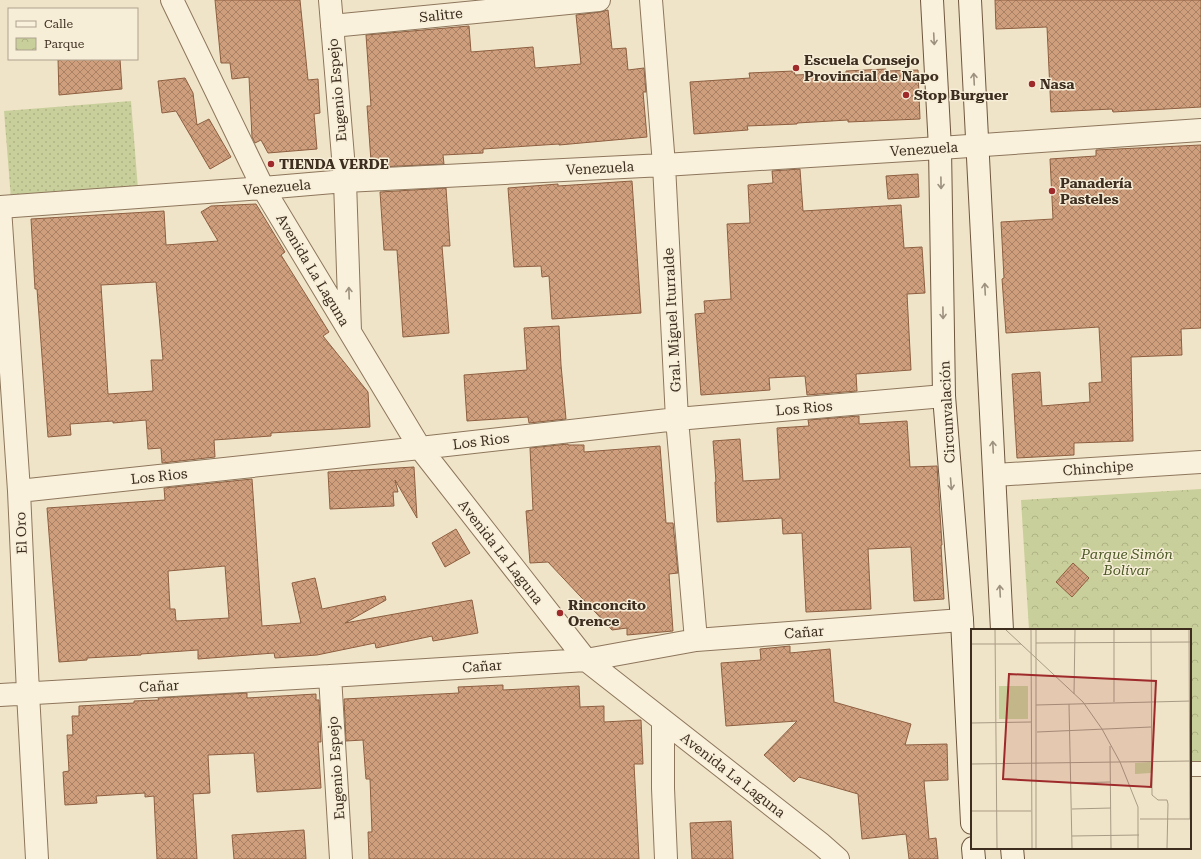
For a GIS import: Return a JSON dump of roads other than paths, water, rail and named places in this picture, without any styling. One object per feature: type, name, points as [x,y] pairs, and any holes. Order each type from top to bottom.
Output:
[{"type":"street","name":"Avenida La Laguna","points":[[172,0],[263,188],[420,448],[586,660],[821,844],[838,859]]},
{"type":"street","name":"Eugenio Espejo","points":[[330,0],[345,181]]},
{"type":"street","name":"Salitre","points":[[332,26],[598,0]]},
{"type":"street","name":"Gral. Miguel Iturralde","points":[[651,0],[664,165],[677,419],[696,640]]},
{"type":"street","name":"Circunvalación","points":[[932,0],[940,148],[944,396],[962,620],[971,803]]},
{"type":"street","points":[[970,0],[1002,629]]},
{"type":"street","name":"Venezuela","points":[[0,207],[345,181],[664,165],[978,146],[1201,130]]},
{"type":"street","name":"Avenida La Laguna","points":[[345,181],[350,332]]},
{"type":"street","name":"El Oro","points":[[0,207],[19,491],[37,859]]},
{"type":"street","name":"Los Rios","points":[[19,491],[677,419],[944,396]]},
{"type":"street","name":"Chinchipe","points":[[995,475],[1201,462]]},
{"type":"street","name":"Cañar","points":[[0,695],[586,660],[696,640],[962,620]]},
{"type":"street","name":"Eugenio Espejo","points":[[330,676],[341,859]]},
{"type":"street","points":[[663,721],[663,788],[666,859]]},
{"type":"street","points":[[973,849],[974,859]]},
{"type":"place","name":"Escuela Consejo Provincial de Napo","points":[[796,68]]},
{"type":"place","name":"Nasa","points":[[1032,84]]},
{"type":"place","name":"Stop Burguer","points":[[906,95]]},
{"type":"place","name":"TIENDA VERDE","points":[[271,164]]},
{"type":"place","name":"Panadería Pasteles","points":[[1052,191]]},
{"type":"place","name":"Rinconcito Orence","points":[[560,613]]},
{"type":"park label","name":"Parque Simón Bolívar","points":[[1127,562]]}]
